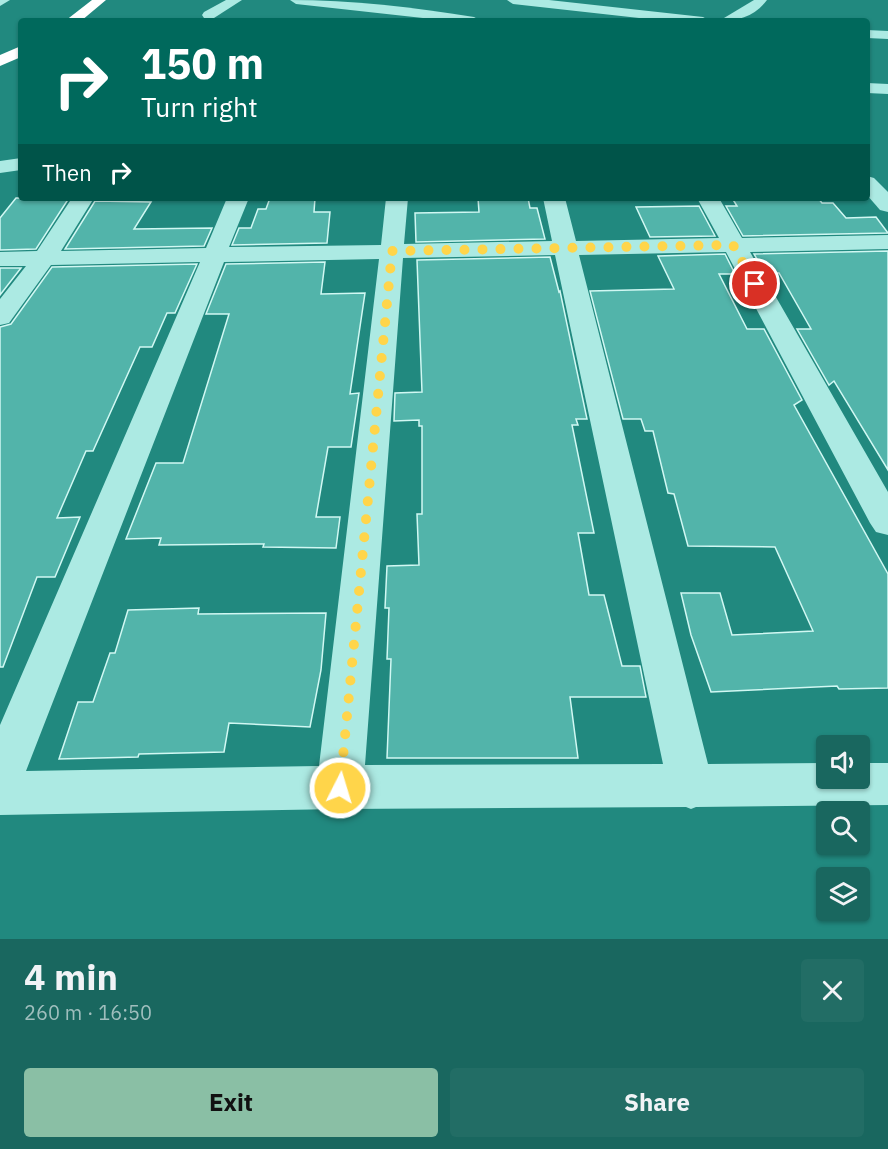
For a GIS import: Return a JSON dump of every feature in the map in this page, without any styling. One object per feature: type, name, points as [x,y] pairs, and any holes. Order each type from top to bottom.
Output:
[{"type":"highway","points":[[76,18],[100,0]]},
{"type":"highway","points":[[0,61],[18,52]]},
{"type":"street","points":[[209,15],[236,0]]},
{"type":"street","points":[[296,0],[372,4],[456,18]]},
{"type":"street","points":[[513,0],[674,18]]},
{"type":"street","points":[[732,18],[753,8],[761,0]]},
{"type":"street","points":[[360,18],[372,4]]},
{"type":"street","points":[[698,5],[714,18]]},
{"type":"street","points":[[870,34],[888,35]]},
{"type":"street","points":[[870,88],[888,89]]},
{"type":"street","points":[[0,168],[18,165]]},
{"type":"street","points":[[870,185],[888,205]]},
{"type":"street","points":[[0,317],[44,258],[81,201]]},
{"type":"street","points":[[0,778],[237,201]]},
{"type":"street","points":[[340,788],[397,201]]},
{"type":"street","points":[[555,201],[691,787]]},
{"type":"street","points":[[710,201],[888,523]]},
{"type":"street","points":[[0,259],[888,242]]},
{"type":"street","points":[[0,793],[888,784]]},
{"type":"building","points":[[16,198],[18,201],[67,201],[36,249],[0,250],[0,218]]},
{"type":"building","points":[[95,201],[151,202],[134,229],[212,228],[204,246],[65,249]]},
{"type":"building","points":[[269,201],[315,201],[314,212],[330,212],[327,243],[232,245],[239,228],[251,228],[258,209],[266,209]]},
{"type":"building","points":[[478,201],[529,201],[530,208],[537,208],[545,239],[416,242],[415,213],[479,212]]},
{"type":"building","points":[[734,201],[833,203],[846,218],[876,217],[888,233],[743,236],[726,206],[737,206]]},
{"type":"building","points":[[699,206],[715,236],[650,237],[636,207]]},
{"type":"building","points":[[888,251],[888,470],[834,381],[829,385],[797,329],[811,329],[779,273],[765,273],[754,254]]},
{"type":"building","points":[[725,254],[735,274],[719,274],[747,329],[764,329],[802,400],[794,405],[888,574],[888,688],[839,689],[837,686],[711,692],[691,635],[681,593],[720,593],[732,635],[813,631],[775,547],[688,546],[674,494],[668,493],[653,431],[645,431],[641,419],[623,419],[590,291],[674,289],[658,256]]},
{"type":"building","points":[[550,257],[560,291],[587,419],[576,419],[578,425],[572,425],[594,533],[578,533],[589,595],[604,595],[622,666],[640,666],[646,697],[570,697],[578,758],[387,758],[391,659],[387,659],[389,608],[385,608],[387,566],[419,565],[417,514],[422,514],[422,426],[419,426],[419,420],[394,421],[395,393],[422,392],[417,260]]},
{"type":"building","points":[[325,262],[321,294],[365,293],[350,394],[359,393],[351,447],[328,447],[316,517],[340,517],[336,548],[263,547],[264,544],[159,545],[161,538],[126,539],[156,463],[183,463],[229,314],[206,314],[226,264]]},
{"type":"building","points":[[197,264],[175,313],[167,313],[152,347],[140,347],[93,451],[86,451],[57,518],[80,517],[55,577],[37,577],[3,667],[0,667],[0,327],[11,324],[52,267]]},
{"type":"building","points":[[0,268],[21,268],[0,295]]},
{"type":"building","points":[[199,608],[198,614],[326,613],[321,670],[310,727],[229,723],[224,752],[59,759],[78,702],[93,702],[110,653],[115,653],[128,610]]},
{"type":"route","points":[[340,788],[392,251],[733,245],[755,284]]}]
